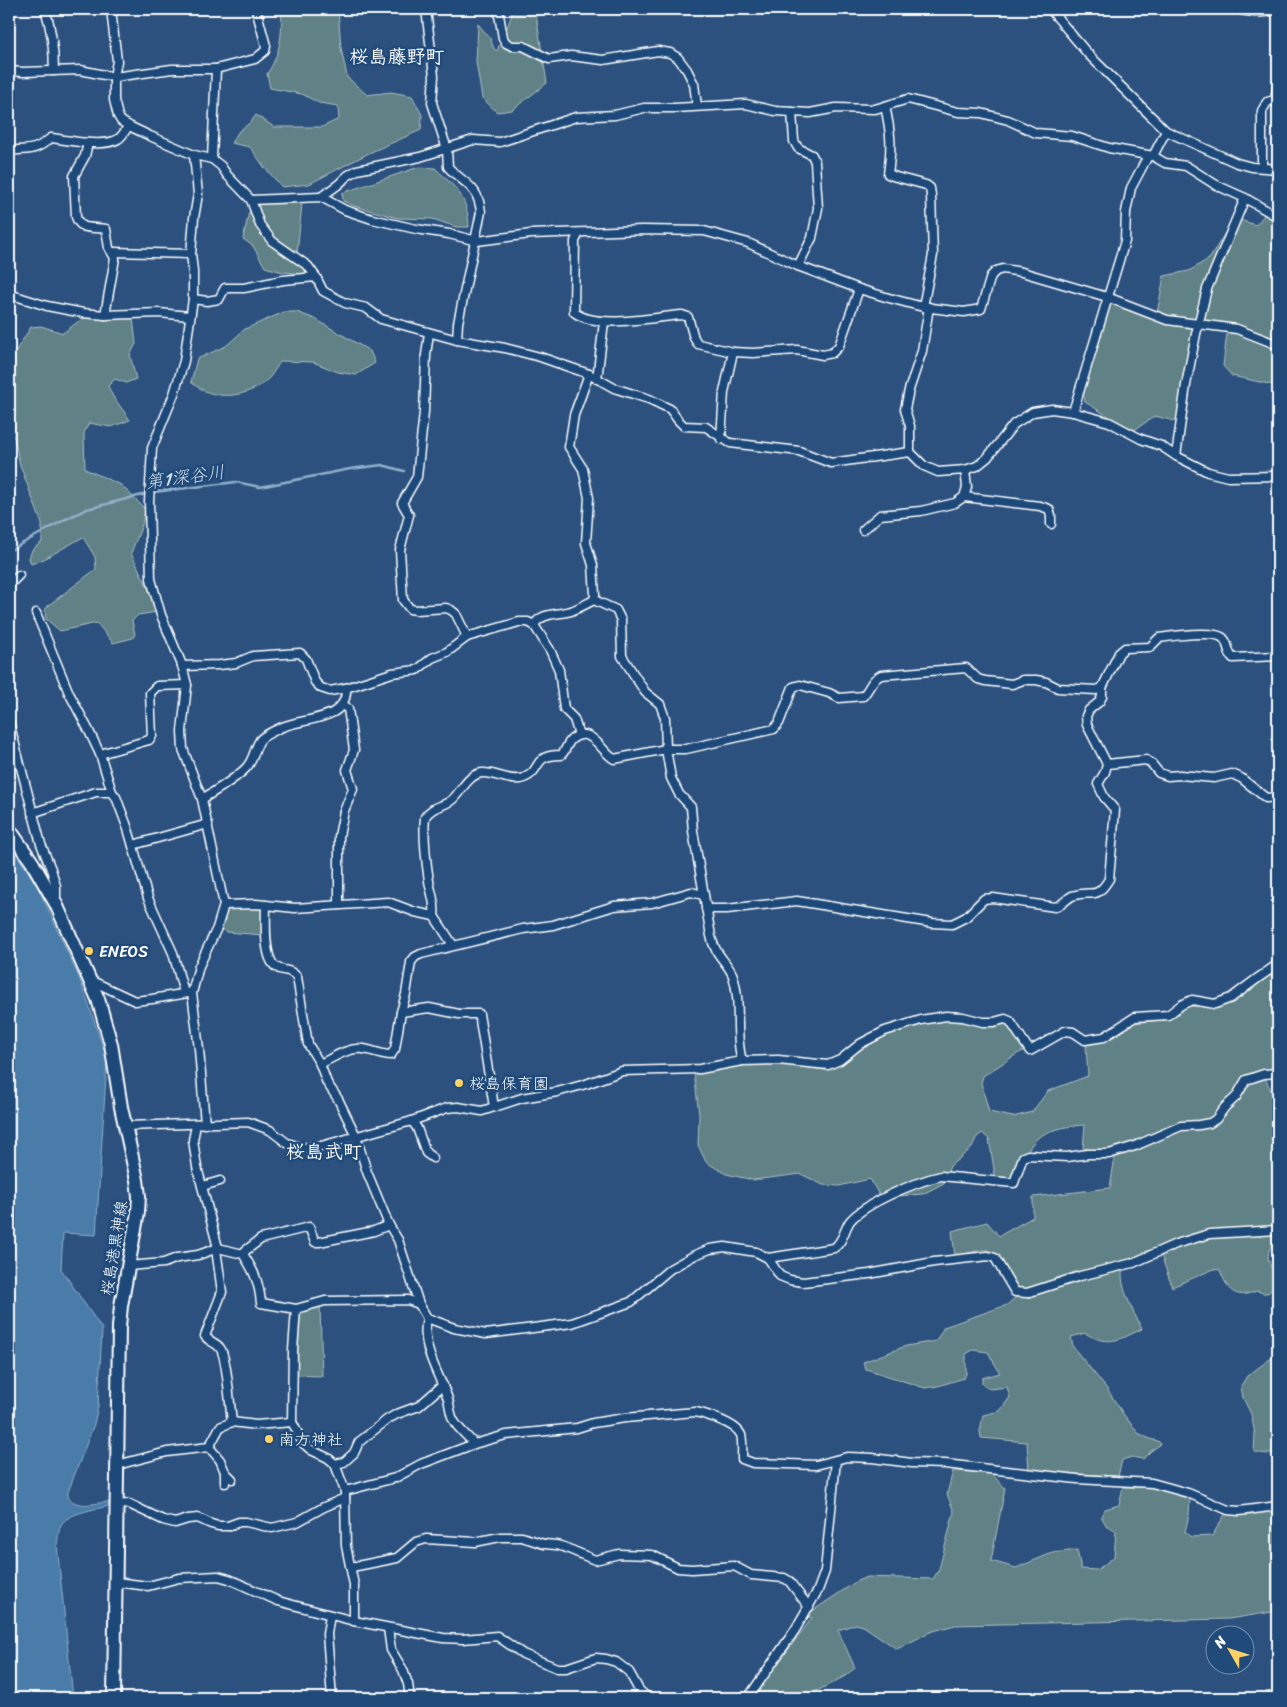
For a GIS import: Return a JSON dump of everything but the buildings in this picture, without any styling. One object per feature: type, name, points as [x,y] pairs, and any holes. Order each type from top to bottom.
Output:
[{"type":"main road","name":"桜島港黒神線","points":[[9,830],[32,862],[56,904],[98,999],[111,1044],[138,1180],[138,1212],[121,1306],[120,1327],[114,1698]]},
{"type":"street","points":[[46,9],[51,26],[54,71]]},
{"type":"street","points":[[111,9],[117,61],[114,76],[114,100],[121,121],[194,155],[212,159],[221,166],[251,200],[260,225],[272,241],[308,266],[323,291],[344,303],[366,308],[381,319],[429,333],[505,348],[540,357],[589,374],[614,388],[649,399],[670,409],[684,426],[706,427],[730,443],[799,452],[831,463],[910,452]]},
{"type":"street","points":[[9,71],[80,70],[114,76],[172,69],[216,69],[255,59],[265,51],[266,46],[256,9]]},
{"type":"street","points":[[426,9],[434,76],[432,102],[447,149],[448,167],[473,189],[480,199],[482,212],[458,323],[458,340]]},
{"type":"street","points":[[498,9],[503,38],[506,43],[512,46],[523,46],[549,59],[571,56],[603,60],[658,51],[670,52],[688,70],[694,84],[697,106]]},
{"type":"street","points":[[1050,9],[1088,54],[1166,131],[1225,159],[1252,167],[1278,169]]},
{"type":"street","points":[[1236,9],[1253,14],[1278,9]]},
{"type":"street","points":[[212,159],[216,69]]},
{"type":"street","points":[[1262,167],[1262,111],[1267,102],[1275,100],[1278,83]]},
{"type":"street","points":[[321,197],[357,170],[420,157],[473,140],[500,142],[576,117],[615,114],[644,108],[746,104],[775,111],[810,113],[836,108],[875,109],[908,99],[958,112],[981,113],[1036,133],[1072,136],[1109,148],[1151,156],[1165,163],[1186,166],[1216,185],[1278,217]]},
{"type":"street","points":[[884,106],[889,126],[891,148],[888,174],[926,185],[930,188],[931,195],[933,255],[922,351],[909,390],[906,409],[910,426],[910,452],[924,466],[938,472],[965,470],[977,466],[987,458],[1014,424],[1033,412],[1052,409],[1073,412],[1110,422],[1141,439],[1161,446],[1208,472],[1228,477],[1278,476]]},
{"type":"street","points":[[792,112],[794,141],[798,148],[812,155],[815,162],[818,208],[812,238],[798,266]]},
{"type":"street","points":[[9,151],[32,150],[51,138],[88,143],[112,141],[120,138],[129,126]]},
{"type":"street","points":[[1073,412],[1124,241],[1126,212],[1131,188],[1166,131]]},
{"type":"street","points":[[88,143],[85,156],[74,176],[76,217],[78,223],[83,227],[106,230],[109,248],[115,258],[105,315]]},
{"type":"street","points":[[188,992],[224,905],[202,799],[183,748],[182,731],[187,685],[182,666],[161,615],[152,579],[149,482],[152,448],[174,394],[184,361],[189,316],[193,299],[192,254],[194,218],[198,194],[194,155]]},
{"type":"street","points":[[251,200],[321,197],[345,210],[372,219],[477,241],[531,234],[642,230],[704,231],[748,243],[798,266],[859,289],[926,307],[964,312],[980,309],[991,276],[996,271],[1003,269],[1022,272],[1107,297],[1166,320],[1237,329],[1278,345]]},
{"type":"street","points":[[1176,456],[1186,384],[1207,289],[1244,198]]},
{"type":"street","points":[[579,233],[575,241],[574,312],[580,317],[604,322],[682,315],[688,317],[694,338],[698,344],[734,352],[753,353],[797,350],[823,355],[832,353],[839,346],[859,289]]},
{"type":"street","points":[[113,252],[192,254]]},
{"type":"street","points":[[193,299],[207,301],[218,299],[225,288],[244,288],[282,280],[316,277]]},
{"type":"street","points":[[9,294],[47,306],[105,315],[159,314],[189,316]]},
{"type":"street","points":[[598,379],[604,322]]},
{"type":"street","points":[[429,333],[426,355],[424,412],[416,477],[402,503],[409,515],[400,550],[403,600],[410,609],[446,608],[451,610],[456,614],[467,637]]},
{"type":"street","points":[[722,438],[724,392],[734,352]]},
{"type":"street","points":[[589,374],[574,416],[569,447],[583,469],[589,498],[586,544],[593,565],[594,598]]},
{"type":"street","points":[[964,497],[967,487],[965,470]]},
{"type":"street","points":[[863,530],[880,515],[922,512],[955,502],[964,497],[1040,506],[1049,510],[1051,524]]},
{"type":"street","points":[[9,585],[19,575]]},
{"type":"street","points":[[534,625],[536,621],[551,614],[570,612],[594,598]]},
{"type":"street","points":[[594,598],[616,610],[621,620],[622,656],[645,692],[660,704],[664,718],[666,749],[671,778],[679,794],[691,807],[703,895],[711,936],[715,948],[732,975],[738,1001],[738,1043],[742,1061]]},
{"type":"street","points":[[36,613],[69,693],[100,754],[112,792],[116,797],[133,845],[148,898],[188,992],[199,1049],[205,1124]]},
{"type":"street","points":[[182,666],[220,665],[236,663],[253,656],[300,653],[306,659],[315,682],[321,688],[330,692],[392,673],[417,670],[432,658],[447,652],[467,637],[519,622],[528,622],[534,625],[550,650],[559,670],[564,709],[574,719],[579,735]]},
{"type":"street","points":[[706,909],[727,909],[797,902],[932,923],[952,924],[966,917],[984,899],[993,898],[1055,907],[1060,906],[1069,898],[1075,896],[1097,894],[1110,879],[1115,810],[1104,797],[1098,784],[1105,772],[1106,764],[1087,725],[1086,716],[1088,710],[1100,702],[1102,688],[1119,653],[1125,648],[1150,647],[1159,638],[1190,634],[1220,635],[1225,640],[1230,655],[1233,658],[1278,656]]},
{"type":"street","points":[[452,945],[434,916],[435,905],[429,884],[425,818],[429,811],[443,806],[452,800],[474,775],[483,773],[520,780],[527,777],[542,758],[548,755],[561,756],[570,740],[579,735],[590,736],[596,740],[608,756],[614,759],[666,749],[686,749],[774,729],[779,723],[793,687],[800,685],[829,693],[839,698],[863,696],[868,691],[872,680],[881,675],[966,668],[978,679],[984,681],[1012,684],[1023,680],[1036,680],[1046,682],[1058,688],[1096,690],[1102,688]]},
{"type":"street","points":[[100,754],[149,740],[152,736],[150,693],[157,686],[187,685]]},
{"type":"street","points":[[202,799],[246,768],[253,759],[261,739],[283,726],[335,712],[347,698],[346,688]]},
{"type":"street","points":[[339,905],[339,836],[344,811],[353,789],[347,770],[354,750],[348,709],[343,704]]},
{"type":"street","points":[[9,722],[41,844],[56,886],[56,904]]},
{"type":"street","points":[[1106,764],[1146,760],[1151,762],[1159,773],[1168,776],[1180,775],[1214,778],[1232,774],[1241,778],[1266,798],[1278,797]]},
{"type":"street","points":[[32,812],[96,792],[112,792]]},
{"type":"street","points":[[133,845],[208,824]]},
{"type":"street","points":[[320,1064],[353,1049],[364,1049],[384,1055],[391,1054],[395,1049],[411,962],[415,957],[452,945],[523,929],[553,925],[614,906],[652,904],[691,892],[703,895]]},
{"type":"street","points":[[224,905],[256,904],[295,908],[388,902],[415,912],[434,916]]},
{"type":"street","points":[[266,905],[266,940],[270,960],[277,968],[291,971],[297,977],[308,1044],[356,1136],[367,1172],[388,1226],[398,1240],[419,1304],[427,1318],[454,1328],[486,1334],[572,1323],[631,1302],[670,1269],[710,1249],[724,1248],[756,1252],[768,1258],[780,1276],[803,1282],[869,1274],[934,1262],[988,1256],[995,1258],[1015,1292],[1027,1293],[1080,1276],[1133,1263],[1176,1244],[1209,1234],[1278,1230]]},
{"type":"street","points":[[126,1126],[248,1122],[270,1130],[287,1143],[303,1148],[321,1146],[447,1108],[458,1107],[482,1111],[522,1098],[557,1092],[622,1071],[700,1069],[742,1061],[778,1060],[828,1065],[840,1060],[860,1044],[885,1031],[921,1020],[946,1016],[963,1017],[984,1022],[1005,1019],[1010,1021],[1030,1051],[1065,1032],[1073,1032],[1085,1040],[1104,1037],[1135,1017],[1168,1015],[1181,1005],[1192,1000],[1215,1004],[1231,998],[1278,964]]},
{"type":"street","points":[[88,979],[135,1001],[188,992]]},
{"type":"street","points":[[401,1012],[429,1008],[459,1014],[479,1014],[494,1107]]},
{"type":"street","points":[[768,1258],[834,1248],[838,1245],[851,1220],[860,1213],[899,1190],[933,1178],[941,1176],[1014,1183],[1023,1157],[1028,1155],[1066,1157],[1109,1154],[1135,1146],[1181,1126],[1210,1123],[1236,1097],[1246,1080],[1278,1072]]},
{"type":"street","points":[[412,1120],[426,1153],[433,1158]]},
{"type":"street","points":[[196,1125],[193,1140],[197,1167],[217,1249],[222,1292],[205,1336],[209,1342],[220,1347],[223,1353],[232,1422]]},
{"type":"street","points":[[203,1186],[220,1181]]},
{"type":"street","points":[[243,1254],[261,1239],[309,1228],[315,1242],[320,1242],[365,1233],[388,1226]]},
{"type":"street","points":[[128,1266],[164,1263],[177,1258],[198,1255],[217,1249],[243,1254],[259,1284],[261,1303],[296,1309],[325,1301],[408,1300],[419,1304]]},
{"type":"street","points":[[296,1309],[293,1350],[292,1422],[303,1443],[335,1464],[345,1495],[346,1546],[352,1567],[354,1585],[354,1621]]},
{"type":"street","points":[[427,1318],[424,1329],[428,1351],[443,1385],[454,1422],[469,1436],[474,1444]]},
{"type":"street","points":[[335,1464],[344,1462],[354,1453],[359,1442],[388,1419],[419,1406],[443,1385]]},
{"type":"street","points":[[116,1505],[129,1504],[163,1520],[175,1523],[198,1518],[218,1526],[246,1522],[272,1528],[298,1522],[345,1495],[394,1478],[420,1464],[474,1444],[506,1435],[576,1428],[625,1418],[695,1412],[703,1413],[730,1424],[737,1430],[741,1434],[742,1459],[753,1464],[816,1465],[847,1457],[872,1458],[1077,1479],[1152,1483],[1188,1493],[1228,1510],[1239,1511],[1278,1506]]},
{"type":"street","points":[[209,1447],[220,1428],[232,1422],[256,1425],[292,1422]]},
{"type":"street","points":[[117,1465],[167,1452],[209,1447]]},
{"type":"street","points":[[209,1447],[220,1460],[228,1481]]},
{"type":"street","points":[[748,1698],[795,1630],[818,1590],[825,1571],[836,1460]]},
{"type":"street","points":[[352,1567],[397,1558],[416,1542],[426,1539],[475,1542],[500,1537],[522,1537],[544,1544],[564,1547],[595,1560],[619,1554],[647,1554],[678,1568],[734,1566],[751,1575],[784,1578],[789,1581],[809,1607]]},
{"type":"street","points":[[116,1582],[148,1586],[180,1578],[218,1576],[278,1600],[354,1621],[443,1638],[463,1639],[497,1636],[523,1654],[557,1668],[566,1668],[596,1658],[606,1659],[616,1662],[629,1672],[644,1697]]},
{"type":"street","points":[[330,1615],[327,1634],[332,1698]]},
{"type":"street","points":[[388,1628],[392,1650],[408,1684],[410,1698]]},
{"type":"green space","points":[[338,9],[341,48],[347,77],[367,95],[391,92],[412,96],[422,115],[421,130],[369,153],[309,184],[282,187],[250,147],[231,143],[239,131],[251,122],[256,115],[274,127],[322,127],[339,119],[338,106],[319,103],[302,94],[270,88],[267,74],[278,51],[281,35],[281,10]]},
{"type":"green space","points":[[511,9],[535,9],[547,83],[512,110],[497,112],[482,98],[476,62],[478,24],[490,38],[494,49],[497,51],[512,15]]},
{"type":"green space","points":[[419,167],[435,168],[459,193],[466,207],[469,227],[456,227],[433,219],[398,218],[354,206],[343,201],[342,193]]},
{"type":"green space","points":[[296,201],[302,204],[297,253],[306,262],[312,275],[283,272],[265,267],[253,246],[243,239],[249,212],[258,204]]},
{"type":"green space","points":[[1265,214],[1278,221],[1278,386],[1232,376],[1223,366],[1228,324],[1196,321],[1178,422],[1155,416],[1133,431],[1085,402],[1083,392],[1109,306],[1112,303],[1156,319],[1164,276],[1189,271],[1210,258],[1225,233],[1240,220],[1256,225]]},
{"type":"green space","points":[[284,312],[297,312],[315,319],[370,351],[375,363],[356,375],[338,372],[313,362],[281,361],[270,377],[252,390],[242,394],[220,395],[210,393],[191,382],[197,359],[226,346],[245,329]]},
{"type":"green space","points":[[83,318],[133,318],[136,344],[130,355],[136,379],[126,383],[115,379],[108,386],[112,395],[130,420],[111,427],[89,423],[84,433],[85,469],[121,485],[145,509],[142,525],[131,553],[150,592],[157,612],[138,615],[132,621],[135,634],[133,638],[113,643],[97,623],[60,631],[46,619],[45,610],[49,605],[96,569],[95,557],[83,537],[44,559],[31,564],[29,558],[32,550],[42,542],[42,524],[20,465],[14,437],[9,434],[9,372],[13,355],[31,327],[41,326],[63,333]]},
{"type":"green space","points":[[228,907],[261,908],[264,913],[263,935],[226,932],[220,928]]},
{"type":"green space","points":[[1278,971],[1278,1067],[1270,1070],[1265,1078],[1278,1105],[1278,1237],[1269,1250],[1268,1255],[1278,1283],[1268,1293],[1257,1291],[1249,1294],[1237,1294],[1229,1288],[1220,1270],[1214,1269],[1172,1287],[1159,1249],[1132,1258],[1124,1266],[1122,1274],[1123,1283],[1130,1304],[1142,1329],[1120,1339],[1107,1341],[1085,1333],[1071,1337],[1073,1347],[1107,1389],[1138,1433],[1161,1444],[1143,1459],[1132,1457],[1122,1460],[1118,1476],[1029,1471],[1027,1442],[981,1438],[980,1431],[983,1415],[1000,1411],[1010,1397],[1007,1387],[990,1389],[982,1384],[982,1378],[1000,1373],[988,1352],[973,1350],[966,1354],[966,1374],[964,1378],[925,1388],[866,1369],[863,1362],[906,1346],[936,1341],[944,1327],[1007,1305],[1017,1296],[1005,1269],[997,1256],[992,1252],[980,1250],[955,1257],[952,1231],[987,1222],[999,1236],[1033,1217],[1033,1197],[1110,1188],[1116,1150],[1099,1151],[1083,1148],[1085,1125],[1056,1130],[1039,1137],[1029,1149],[1019,1155],[1013,1176],[1009,1180],[993,1178],[994,1169],[989,1139],[982,1133],[976,1138],[972,1148],[950,1166],[944,1183],[923,1194],[884,1197],[878,1193],[870,1179],[839,1186],[823,1185],[801,1174],[753,1180],[726,1174],[706,1162],[698,1145],[699,1115],[694,1072],[750,1064],[778,1064],[826,1070],[842,1062],[866,1043],[916,1024],[946,1019],[981,1026],[1007,1024],[1025,1050],[983,1076],[981,1083],[989,1112],[1013,1117],[1032,1112],[1048,1091],[1088,1076],[1086,1045],[1106,1041],[1133,1023],[1171,1019],[1183,1006],[1219,1007],[1240,997],[1257,982]]},
{"type":"green space","points":[[320,1306],[322,1376],[295,1375],[297,1311]]},
{"type":"green space","points":[[1278,1350],[1278,1453],[1254,1452],[1255,1434],[1251,1414],[1243,1398],[1241,1386],[1247,1376],[1277,1354]]},
{"type":"green space","points":[[953,1471],[991,1473],[1005,1488],[991,1561],[1016,1568],[1052,1553],[1077,1550],[1081,1569],[1097,1570],[1114,1557],[1116,1531],[1106,1525],[1101,1516],[1105,1509],[1119,1505],[1123,1487],[1152,1487],[1190,1499],[1185,1532],[1191,1537],[1212,1536],[1226,1513],[1251,1515],[1265,1510],[1278,1509],[1278,1611],[1229,1619],[955,1625],[930,1632],[897,1649],[865,1627],[856,1624],[838,1630],[855,1668],[845,1676],[804,1698],[752,1698],[812,1618],[805,1616],[857,1581],[867,1577],[933,1579],[939,1569],[954,1512],[947,1494]]},
{"type":"water","points":[[9,843],[38,887],[81,982],[107,1059],[96,1235],[63,1233],[61,1269],[102,1329],[98,1406],[94,1424],[68,1492],[68,1497],[76,1503],[108,1502],[109,1506],[69,1517],[61,1525],[59,1532],[57,1545],[73,1698],[9,1698]]},
{"type":"waterway","name":"第1深谷川","points":[[9,551],[87,509],[154,492],[236,482],[260,487],[350,469],[382,465],[404,471]]},
{"type":"place","name":"ENEOS","points":[[89,951]]},
{"type":"place","name":"桜島保育園","points":[[459,1083]]},
{"type":"place","name":"南方神社","points":[[269,1439]]},
{"type":"district","name":"桜島藤野町","points":[[397,56]]},
{"type":"district","name":"桜島武町","points":[[324,1151]]}]
